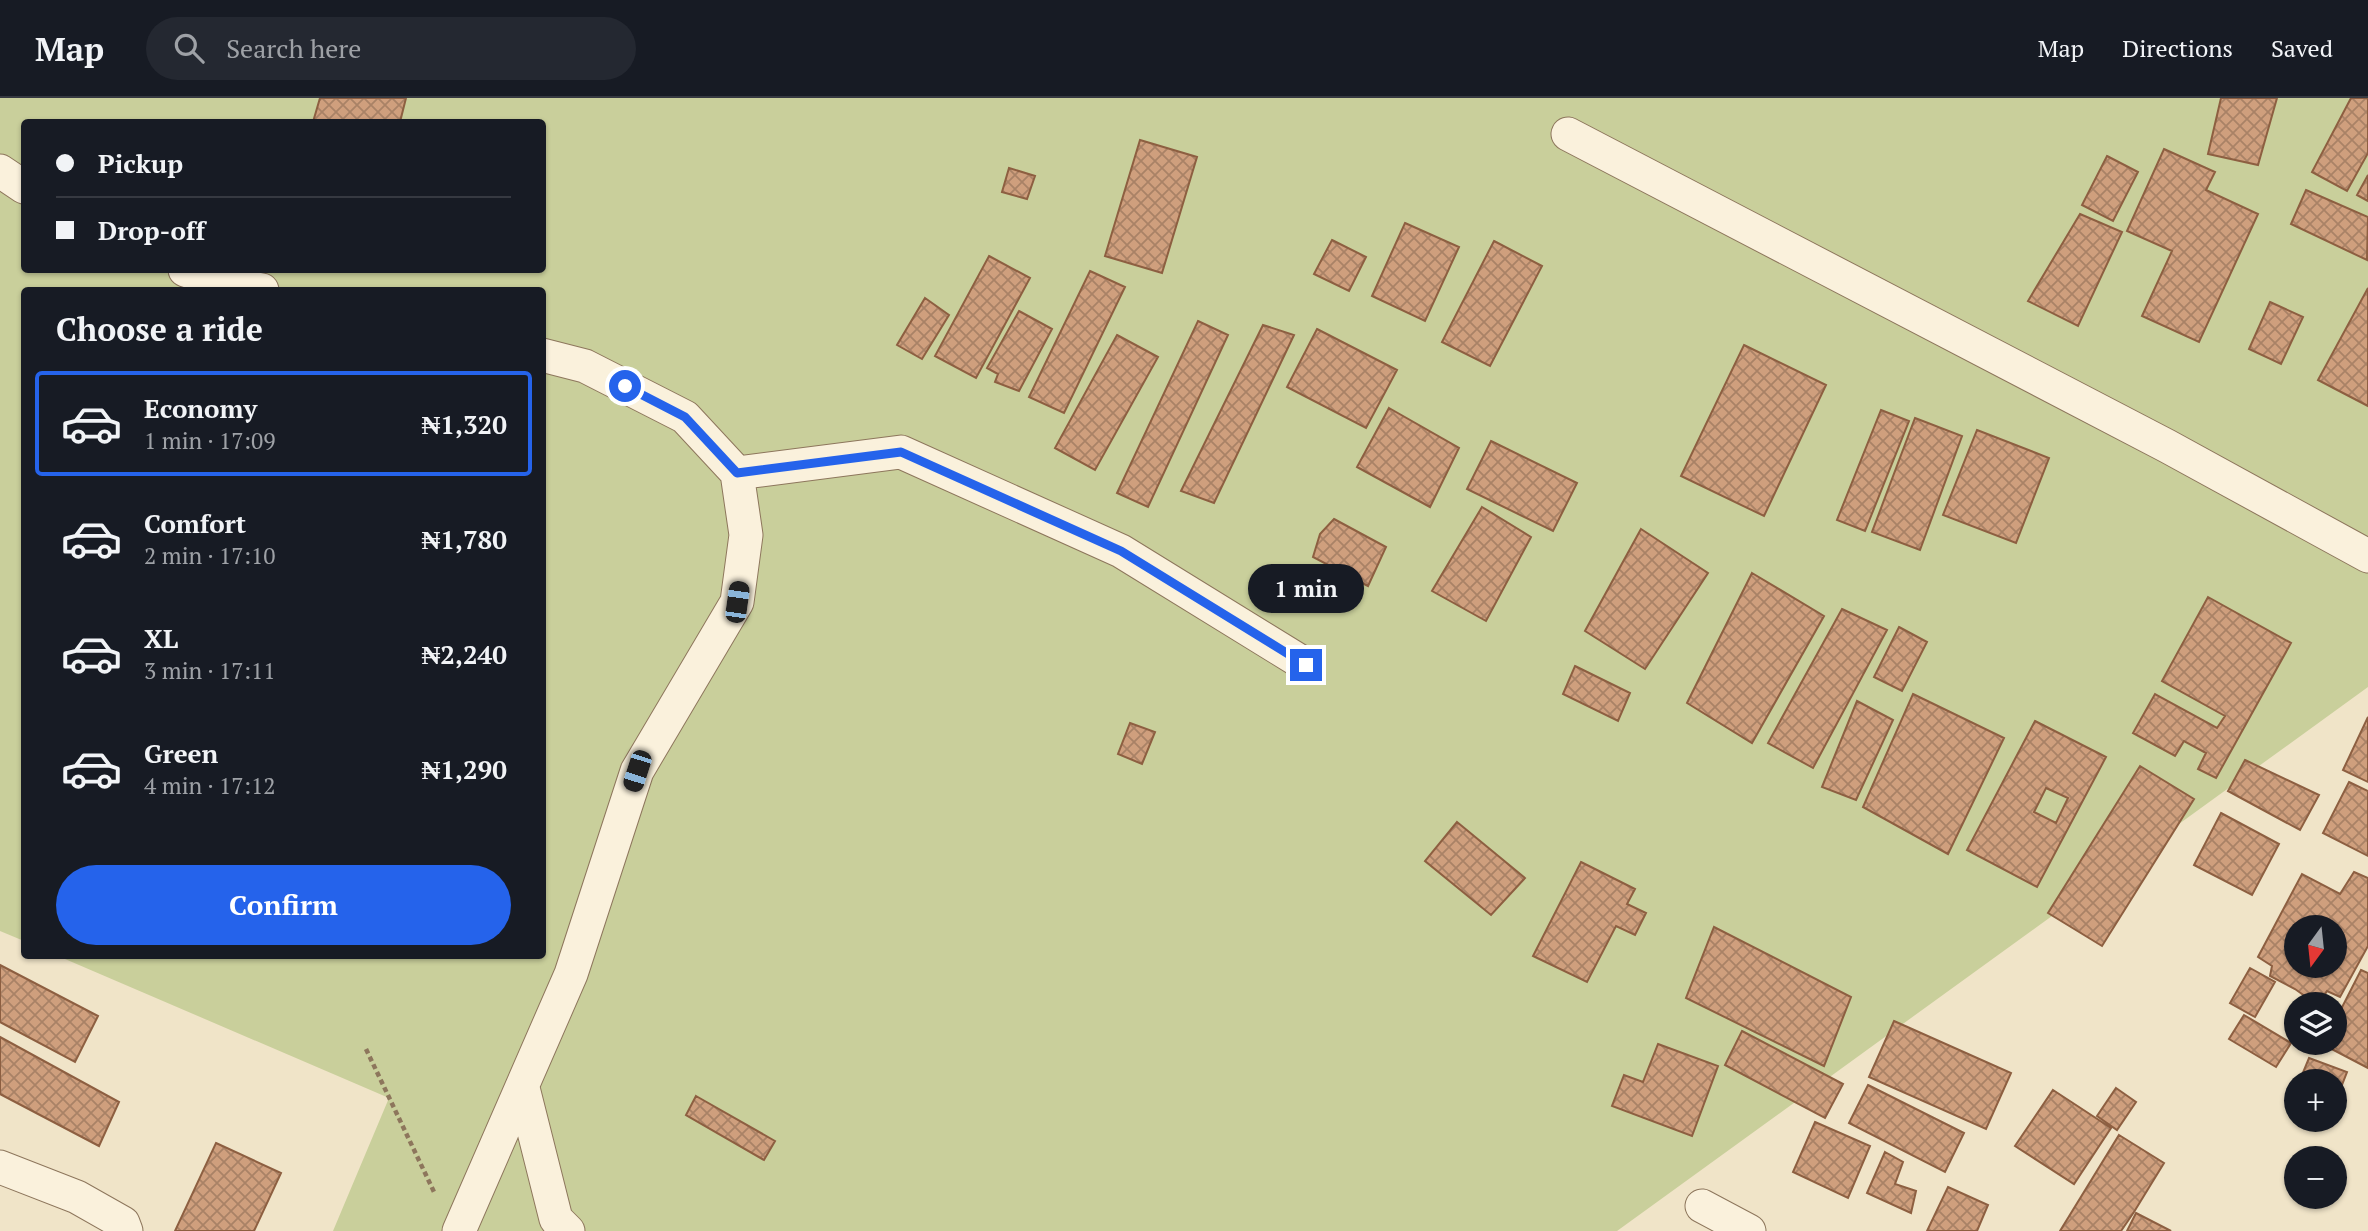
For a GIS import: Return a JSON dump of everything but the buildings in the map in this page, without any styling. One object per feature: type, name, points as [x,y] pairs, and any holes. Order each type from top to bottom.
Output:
[{"type":"street","points":[[1567,134],[2167,446],[2368,556]]},
{"type":"street","points":[[0,171],[21,185]]},
{"type":"street","points":[[194,273],[245,287]]},
{"type":"street","points":[[459,1231],[572,974],[637,771],[737,602],[746,536],[737,473],[685,417],[585,366],[546,356]]},
{"type":"street","points":[[737,473],[901,452],[1121,551],[1306,665]]},
{"type":"street","points":[[523,1088],[556,1219],[568,1231]]},
{"type":"street","points":[[0,1167],[78,1197],[123,1223],[126,1231]]},
{"type":"street","points":[[1702,1206],[1749,1231]]},
{"type":"path","points":[[366,1049],[436,1195]]},
{"type":"green space","points":[[0,98],[2368,98],[2368,687],[1617,1231],[333,1231],[389,1098],[65,959],[546,959],[546,287],[21,287],[21,940],[0,931]]},
{"type":"route","points":[[625,386],[685,417],[737,473],[901,452],[1121,551],[1306,665]]}]
